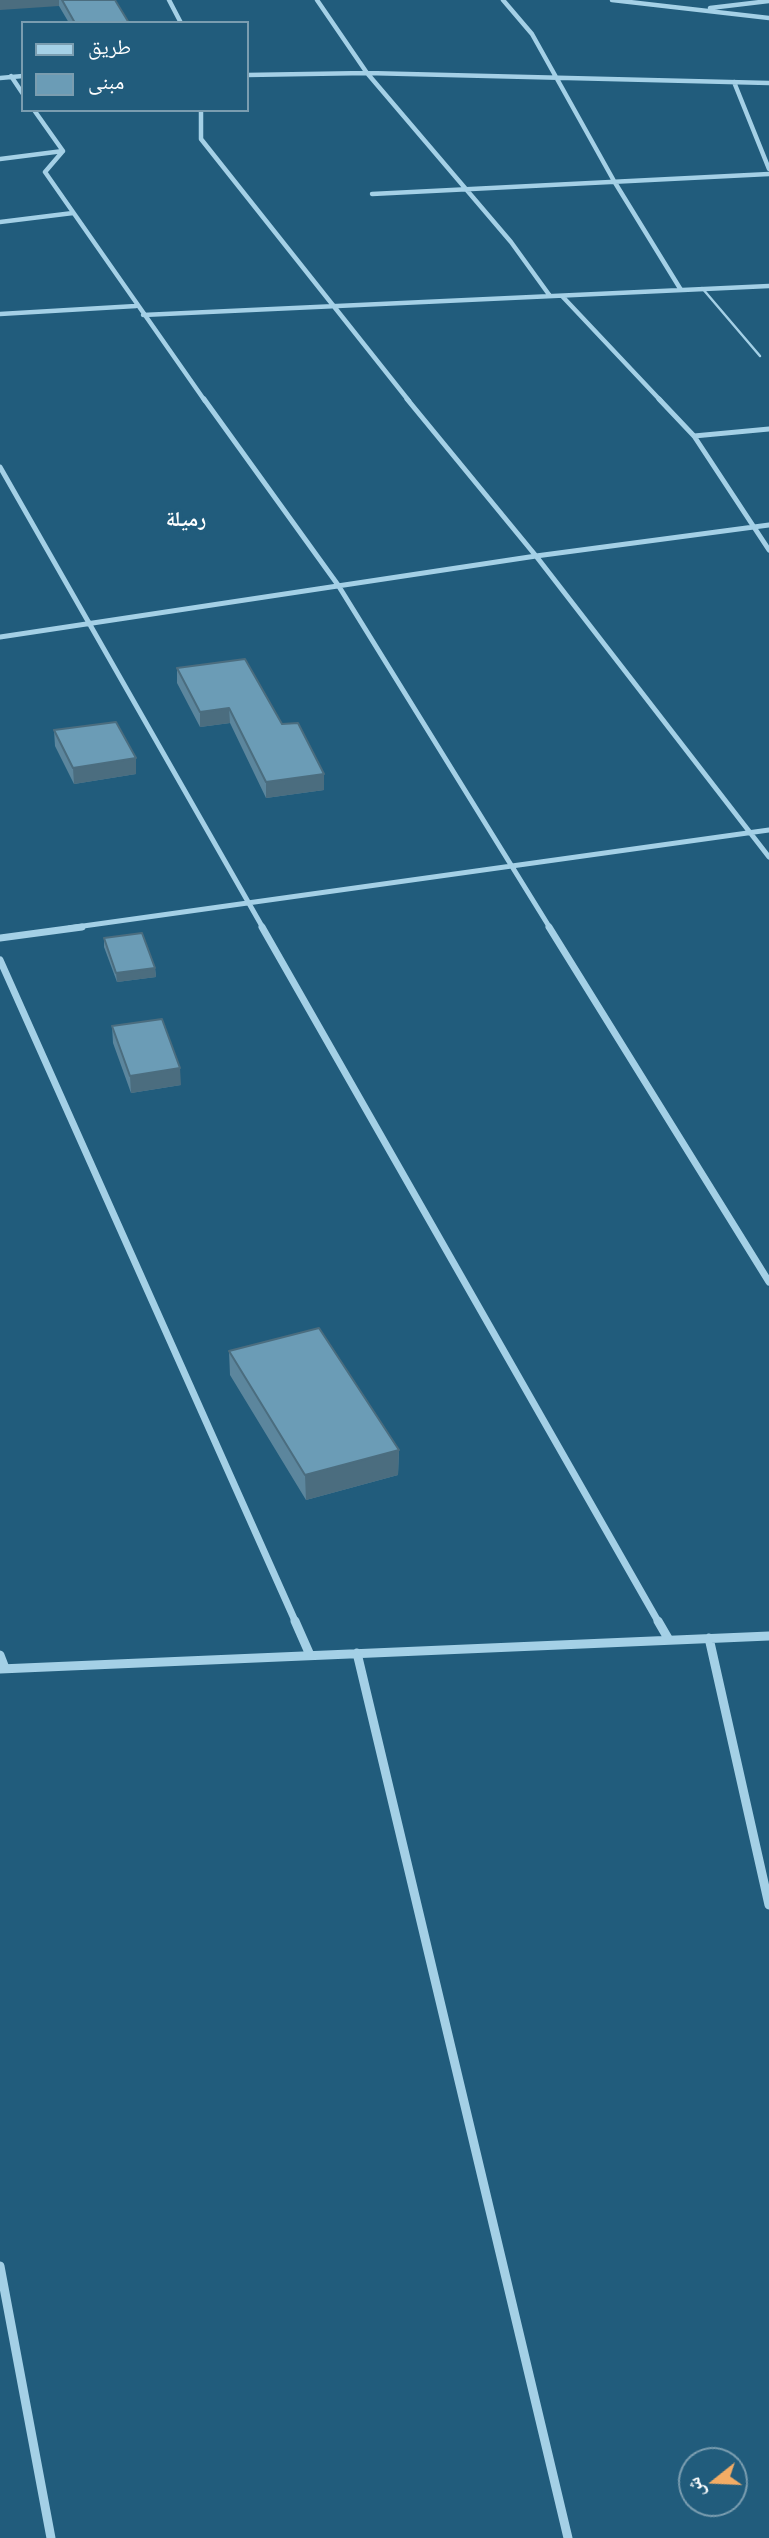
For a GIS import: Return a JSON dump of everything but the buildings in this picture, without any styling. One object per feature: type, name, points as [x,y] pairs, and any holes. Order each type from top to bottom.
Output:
[{"type":"street","points":[[169,0],[180,21]]},
{"type":"street","points":[[317,0],[367,73],[511,242],[550,296]]},
{"type":"street","points":[[503,0],[532,34],[614,181],[681,290]]},
{"type":"street","points":[[612,0],[769,18]]},
{"type":"street","points":[[695,10],[769,1]]},
{"type":"street","points":[[248,75],[367,73],[769,83]]},
{"type":"street","points":[[11,76],[21,91]]},
{"type":"street","points":[[0,78],[21,76]]},
{"type":"street","points":[[734,82],[769,169]]},
{"type":"street","points":[[35,112],[63,151]]},
{"type":"street","points":[[201,112],[201,139],[330,305],[536,556],[769,857]]},
{"type":"street","points":[[0,159],[63,151]]},
{"type":"street","points":[[63,151],[45,172],[136,306],[338,585],[769,1282]]},
{"type":"street","points":[[372,194],[769,174]]},
{"type":"street","points":[[0,222],[73,213]]},
{"type":"street","points":[[143,315],[769,286]]},
{"type":"street","points":[[562,296],[694,436],[769,550]]},
{"type":"street","points":[[0,314],[136,306]]},
{"type":"street","points":[[694,436],[769,429]]},
{"type":"street","points":[[0,467],[669,1640]]},
{"type":"street","points":[[0,637],[536,556],[769,525]]},
{"type":"street","points":[[0,938],[769,830]]},
{"type":"street","points":[[0,960],[310,1655]]},
{"type":"street","points":[[0,1655],[3,1669],[769,1636]]},
{"type":"street","points":[[709,1638],[769,1905]]},
{"type":"street","points":[[357,1653],[568,2538]]},
{"type":"street","points":[[0,2266],[51,2538]]},
{"type":"lane","points":[[702,288],[760,356]]},
{"type":"district","name":"رميلة","points":[[186,519]]}]
